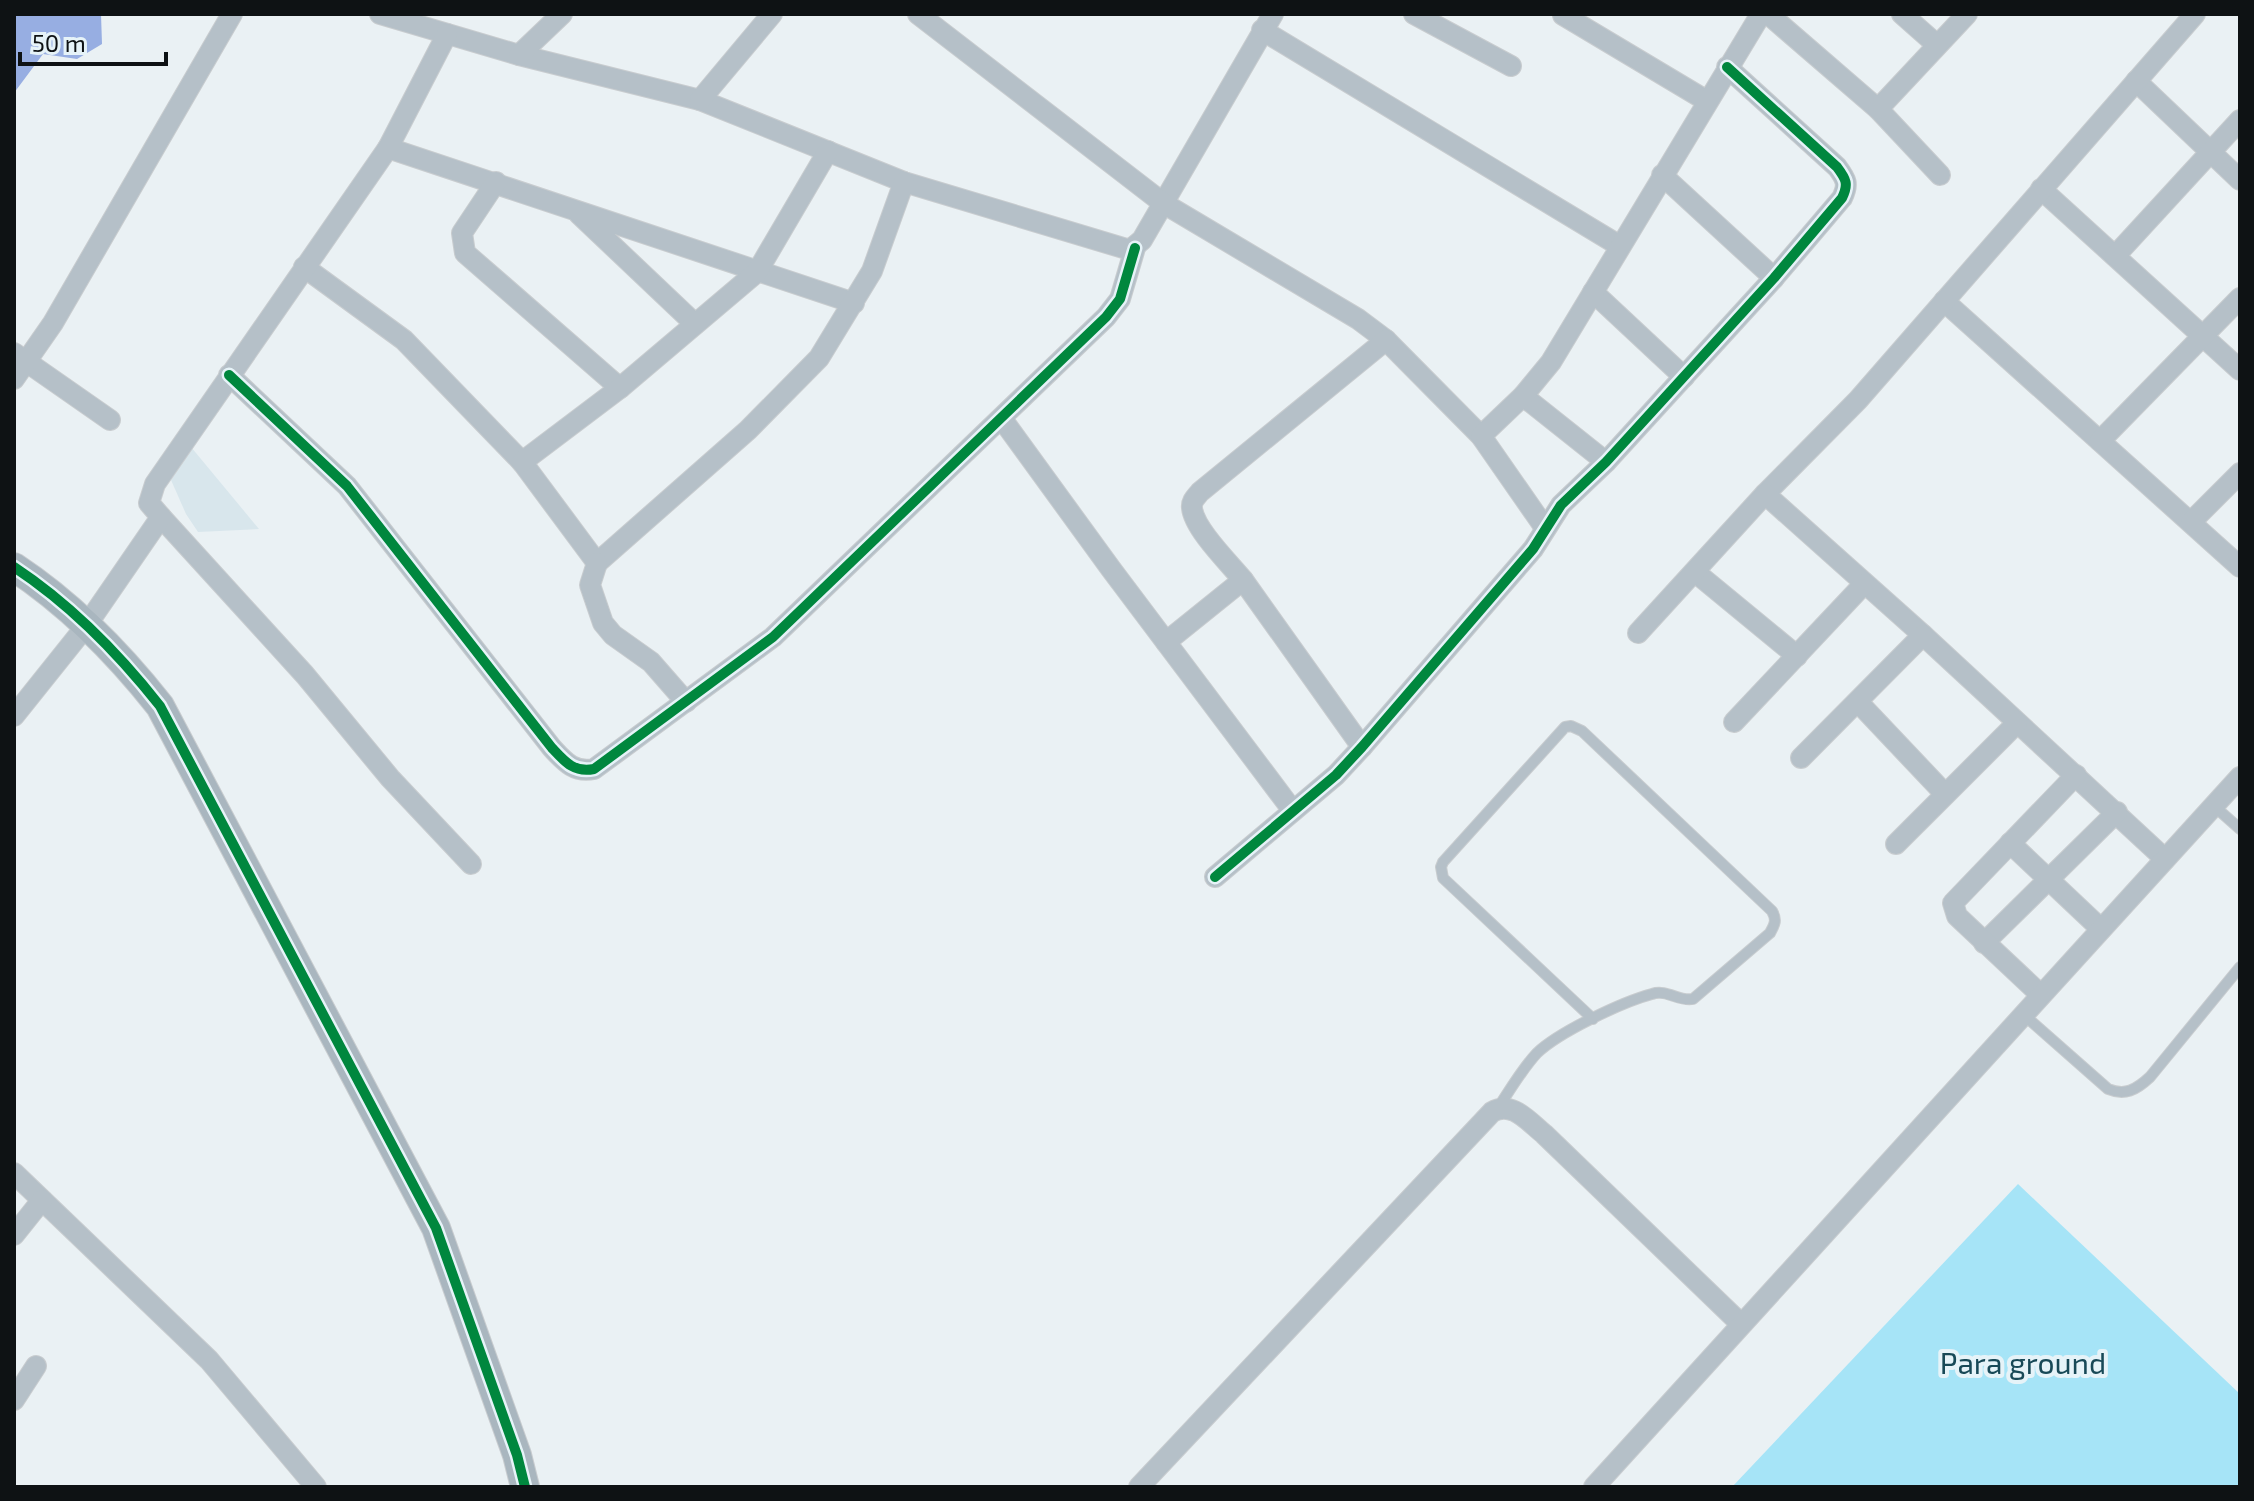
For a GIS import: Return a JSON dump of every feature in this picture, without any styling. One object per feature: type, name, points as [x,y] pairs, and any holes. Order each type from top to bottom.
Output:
[{"type":"street","points":[[110,420],[18,364],[53,323],[232,14]]},
{"type":"street","points":[[380,14],[407,18],[447,34],[519,55],[700,100],[904,182],[1124,249],[1135,248]]},
{"type":"street","points":[[519,55],[562,14]]},
{"type":"street","points":[[700,100],[772,14]]},
{"type":"street","points":[[918,14],[1163,203],[1358,319],[1386,340],[1481,436],[1545,528]]},
{"type":"street","points":[[1414,14],[1511,66]]},
{"type":"street","points":[[1481,436],[1523,396],[1551,362],[1761,14]]},
{"type":"street","points":[[1768,14],[1878,109],[1940,175]]},
{"type":"street","points":[[1902,14],[1937,45]]},
{"type":"street","points":[[1878,109],[1967,14]]},
{"type":"street","points":[[1638,633],[1765,494],[1858,400],[2195,14]]},
{"type":"street","points":[[1563,15],[1707,101]]},
{"type":"street","points":[[229,375],[347,486],[568,765],[581,771],[594,769],[773,637],[1106,317],[1120,299],[1135,248],[1267,22],[1620,246]]},
{"type":"street","points":[[447,34],[388,148],[155,484],[149,503],[305,675],[390,778],[471,864]]},
{"type":"street","points":[[1215,877],[1336,775],[1362,747],[1533,549],[1561,505],[1606,462],[1684,377],[1842,198],[1846,179],[1837,167],[1727,67]]},
{"type":"street","points":[[2136,81],[2240,180]]},
{"type":"street","points":[[2115,256],[2240,120]]},
{"type":"street","points":[[388,148],[854,303]]},
{"type":"street","points":[[522,462],[620,388],[757,272],[828,151]]},
{"type":"street","points":[[1662,175],[1774,278]]},
{"type":"street","points":[[496,182],[462,233],[465,253],[620,388]]},
{"type":"street","points":[[686,702],[651,662],[613,635],[603,623],[590,585],[597,563],[667,504],[819,358],[872,271],[904,182]]},
{"type":"street","points":[[2041,189],[2240,370]]},
{"type":"street","points":[[574,209],[695,324]]},
{"type":"street","points":[[304,267],[404,340],[522,462],[597,563]]},
{"type":"street","points":[[1593,292],[1684,377]]},
{"type":"street","points":[[2100,441],[2240,298]]},
{"type":"street","points":[[1944,301],[2240,567]]},
{"type":"street","points":[[1362,747],[1243,580],[1198,525],[1192,510],[1193,501],[1200,492],[1386,340]]},
{"type":"street","points":[[1523,396],[1606,462]]},
{"type":"street","points":[[1002,419],[1293,811]]},
{"type":"street","points":[[2191,522],[2240,473]]},
{"type":"street","points":[[1765,494],[2165,859]]},
{"type":"street","points":[[14,716],[86,626],[161,517]]},
{"type":"street","points":[[14,567],[86,626],[131,669],[160,706],[436,1228],[517,1455],[525,1487]]},
{"type":"street","points":[[1695,572],[1797,656]]},
{"type":"street","points":[[1166,642],[1243,580]]},
{"type":"street","points":[[1734,722],[1864,584]]},
{"type":"street","points":[[1801,758],[1923,635]]},
{"type":"street","points":[[1858,702],[1945,794]]},
{"type":"street","points":[[1896,844],[2017,723]]},
{"type":"street","points":[[2041,995],[1957,916],[1953,903],[2076,775]]},
{"type":"street","points":[[1594,1487],[2240,777]]},
{"type":"street","points":[[1984,943],[2117,812]]},
{"type":"street","points":[[2010,843],[2101,929]]},
{"type":"street","points":[[1139,1487],[1498,1108],[1516,1111],[1544,1134],[1741,1324]]},
{"type":"street","points":[[14,1173],[209,1360],[316,1487]]},
{"type":"street","points":[[14,1235],[42,1200]]},
{"type":"street","points":[[14,1400],[36,1366]]},
{"type":"lane","points":[[1498,1108],[1535,1055],[1556,1039],[1653,993],[1668,994],[1686,1001],[1693,999],[1770,933],[1775,917],[1582,731],[1571,726],[1565,727],[1443,862],[1441,873],[1593,1019]]},
{"type":"lane","points":[[2214,806],[2240,829]]},
{"type":"lane","points":[[2024,1015],[2108,1089],[2118,1093],[2128,1092],[2150,1077],[2240,967]]},
{"type":"shaded area","points":[[14,14],[101,14],[102,44],[77,59],[43,54],[14,93]]},
{"type":"shaded area","points":[[191,447],[259,529],[198,532],[171,480]]},
{"type":"green space","name":"Para ground","points":[[2018,1184],[2240,1394],[2240,1487],[1732,1487]]},
{"type":"cycle path","points":[[1215,877],[1336,775],[1362,747],[1533,549],[1561,505],[1606,462],[1774,278],[1842,198],[1846,182],[1837,167],[1727,67]]},
{"type":"cycle path","points":[[229,375],[347,486],[552,748],[575,768],[587,770],[594,769],[773,637],[1106,317],[1120,299],[1135,248]]},
{"type":"cycle path","points":[[14,567],[55,597],[93,631],[160,706],[436,1228],[517,1455],[525,1487]]}]
